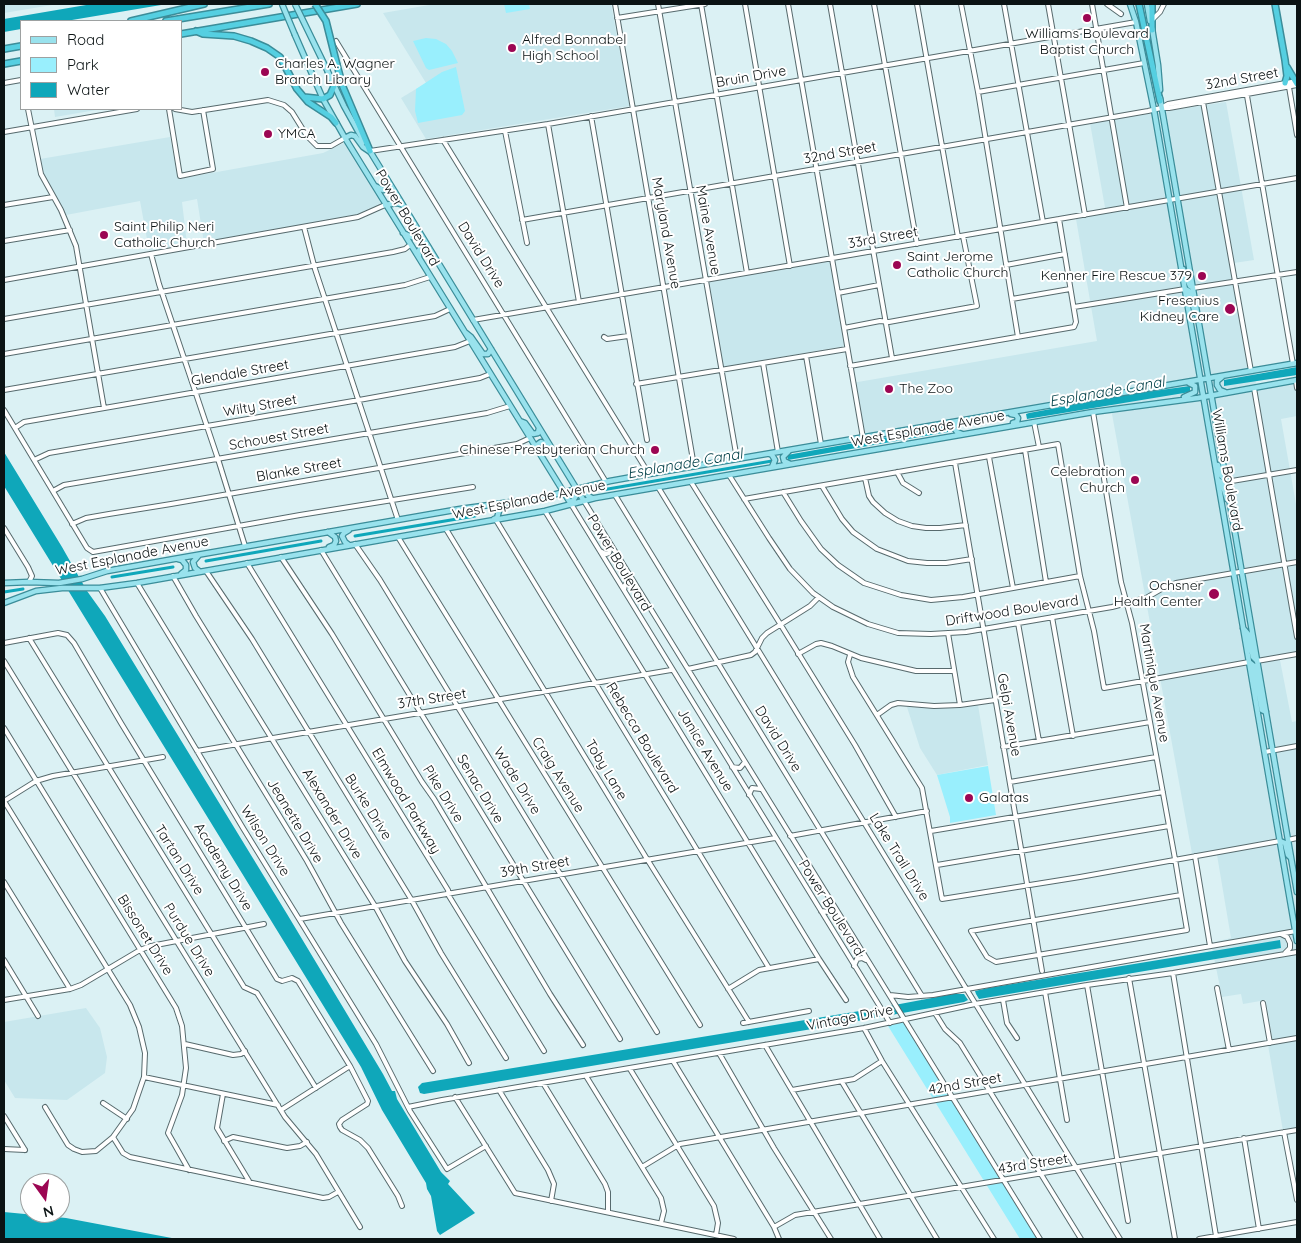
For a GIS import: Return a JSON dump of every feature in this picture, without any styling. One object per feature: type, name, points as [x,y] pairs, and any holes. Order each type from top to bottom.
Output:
[{"type":"highway","points":[[135,20],[204,4]]},
{"type":"highway","points":[[172,20],[269,4]]},
{"type":"highway","points":[[315,4],[326,21],[343,87],[370,151]]},
{"type":"highway","points":[[182,34],[357,4]]},
{"type":"highway","points":[[1139,4],[1160,101]]},
{"type":"highway","points":[[1152,4],[1152,30]]},
{"type":"highway","points":[[1275,4],[1285,60],[1287,85]]},
{"type":"highway","points":[[196,31],[234,36],[267,48],[280,57],[308,102],[331,117],[336,123]]},
{"type":"highway","points":[[4,49],[20,46]]},
{"type":"highway","points":[[1285,60],[1288,70],[1297,83]]},
{"type":"highway","points":[[4,64],[20,61]]},
{"type":"highway","points":[[304,97],[323,99],[330,95],[334,86]]},
{"type":"main road","name":"Power Boulevard","points":[[282,4],[323,99],[336,123],[571,504]]},
{"type":"main road","name":"Power Boulevard","points":[[295,4],[334,86],[389,184],[584,501]]},
{"type":"main road","name":"Williams Boulevard","points":[[1130,4],[1136,22],[1154,110],[1297,941]]},
{"type":"main road","name":"Williams Boulevard","points":[[1147,4],[1158,65],[1161,108],[1297,892]]},
{"type":"main road","points":[[345,138],[351,135],[355,136],[370,151]]},
{"type":"main road","points":[[351,147],[354,141],[360,142]]},
{"type":"main road","points":[[373,185],[383,190],[389,184]]},
{"type":"main road","points":[[385,205],[397,202],[402,204]]},
{"type":"main road","points":[[402,232],[412,237],[418,232]]},
{"type":"main road","points":[[419,259],[418,252],[422,246],[433,255]]},
{"type":"main road","points":[[1180,261],[1190,286],[1193,288]]},
{"type":"main road","points":[[1185,289],[1189,291],[1193,309],[1199,322]]},
{"type":"main road","points":[[464,332],[472,336],[483,354],[488,354],[490,348]]},
{"type":"main road","name":"West Esplanade Avenue","points":[[4,583],[59,582],[82,579],[107,571],[245,546],[460,509],[540,498],[606,482],[694,466],[1295,364]]},
{"type":"main road","points":[[1223,376],[1217,381],[1216,385],[1219,390],[1225,393]]},
{"type":"main road","name":"West Esplanade Avenue","points":[[4,603],[36,591],[62,588],[100,588],[137,583],[496,520],[544,511],[595,498],[962,434],[1093,412],[1203,397],[1297,380]]},
{"type":"main road","points":[[1171,401],[1194,393],[1195,386],[1188,382]]},
{"type":"main road","points":[[986,430],[1016,423],[1018,420],[1016,415],[1008,413]]},
{"type":"main road","points":[[519,420],[533,434],[538,433],[539,428]]},
{"type":"main road","points":[[962,434],[955,431],[954,426],[971,420]]},
{"type":"main road","points":[[538,451],[537,446],[541,442],[546,442],[550,446]]},
{"type":"main road","points":[[790,450],[785,454],[784,460],[792,464]]},
{"type":"main road","points":[[1213,452],[1220,475],[1226,482]]},
{"type":"main road","points":[[767,454],[772,455],[776,460],[771,468]]},
{"type":"main road","points":[[1218,480],[1222,483],[1230,507]]},
{"type":"main road","points":[[595,485],[586,492],[588,496],[595,498]]},
{"type":"main road","points":[[571,504],[577,494],[577,489]]},
{"type":"main road","points":[[488,521],[497,518],[499,514],[497,508],[492,506]]},
{"type":"main road","points":[[349,545],[342,536],[354,528]]},
{"type":"main road","points":[[324,550],[334,545],[336,541],[335,537],[328,532]]},
{"type":"main road","points":[[200,554],[196,557],[193,564],[195,568],[204,571]]},
{"type":"main road","points":[[174,559],[182,560],[186,565],[186,570],[180,575]]},
{"type":"main road","points":[[21,598],[29,590],[27,582]]},
{"type":"main road","points":[[1243,628],[1248,634],[1253,658],[1258,661]]},
{"type":"main road","points":[[1249,662],[1254,666],[1262,712],[1266,712]]},
{"type":"main road","points":[[1277,823],[1283,838],[1288,840]]},
{"type":"main road","points":[[1280,841],[1285,843],[1288,855],[1291,857]]},
{"type":"main road","points":[[1284,860],[1290,880],[1296,882]]},
{"type":"street","name":"Maryland Avenue","points":[[615,4],[694,466]]},
{"type":"street","name":"Maine Avenue","points":[[658,4],[737,459]]},
{"type":"street","points":[[617,18],[702,4],[747,272]]},
{"type":"street","points":[[745,4],[790,266]]},
{"type":"street","points":[[788,4],[863,438]]},
{"type":"street","points":[[830,4],[892,358]]},
{"type":"street","points":[[874,4],[917,244]]},
{"type":"street","points":[[844,328],[976,306],[977,304],[942,147],[917,4]]},
{"type":"street","points":[[961,4],[978,92],[1018,336]]},
{"type":"street","points":[[1004,4],[1043,222]]},
{"type":"street","points":[[1048,4],[1085,215]]},
{"type":"street","points":[[1092,4],[1127,208]]},
{"type":"street","points":[[1107,4],[1121,14]]},
{"type":"street","points":[[1152,20],[1160,12],[1164,4]]},
{"type":"street","name":"Bruin Drive","points":[[370,151],[548,124],[1136,22]]},
{"type":"street","name":"David Drive","points":[[336,41],[606,482]]},
{"type":"street","points":[[978,92],[1144,63]]},
{"type":"street","points":[[4,83],[20,80]]},
{"type":"street","name":"32nd Street","points":[[522,220],[1111,118],[1154,110],[1168,104],[1297,83]]},
{"type":"street","points":[[1287,85],[1297,135]]},
{"type":"street","points":[[1247,92],[1277,275],[1295,364]]},
{"type":"street","name":"32nd Street","points":[[1161,108],[1203,102],[1212,98]]},
{"type":"street","points":[[181,110],[192,112],[268,100],[284,105],[292,112],[307,136],[317,146],[331,146],[345,138]]},
{"type":"street","points":[[1203,102],[1251,371]]},
{"type":"street","points":[[28,110],[40,174],[70,230],[76,246],[104,408]]},
{"type":"street","points":[[4,132],[130,110]]},
{"type":"street","points":[[169,110],[180,176],[213,169],[203,110]]},
{"type":"street","points":[[591,116],[647,440]]},
{"type":"street","points":[[548,124],[579,302]]},
{"type":"street","points":[[505,131],[527,243]]},
{"type":"street","points":[[443,140],[649,474]]},
{"type":"street","name":"33rd Street","points":[[473,320],[1297,178]]},
{"type":"street","points":[[4,206],[52,197]]},
{"type":"street","points":[[4,280],[358,217],[385,205]]},
{"type":"street","points":[[850,366],[1075,326],[1074,307],[1059,219]]},
{"type":"street","points":[[304,227],[324,299],[398,520]]},
{"type":"street","points":[[4,241],[70,230]]},
{"type":"street","points":[[4,319],[392,252],[405,249],[410,245]]},
{"type":"street","points":[[151,254],[161,292],[218,459],[245,546]]},
{"type":"street","points":[[1006,265],[1065,254]]},
{"type":"street","points":[[1193,288],[1297,272]]},
{"type":"street","points":[[4,354],[405,285],[430,277]]},
{"type":"street","points":[[838,293],[879,285]]},
{"type":"street","points":[[1012,299],[1070,289]]},
{"type":"street","points":[[1074,307],[1185,289]]},
{"type":"street","points":[[4,390],[435,316],[450,309]]},
{"type":"street","points":[[604,337],[608,339],[628,336]]},
{"type":"street","name":"Glendale Street","points":[[15,428],[24,422],[455,347],[470,342]]},
{"type":"street","points":[[636,384],[847,348]]},
{"type":"street","points":[[806,356],[821,444]]},
{"type":"street","points":[[763,363],[778,452]]},
{"type":"street","name":"Wilty Street","points":[[34,460],[49,452],[359,400],[480,378],[490,374]]},
{"type":"street","points":[[1297,380],[1297,388]]},
{"type":"street","points":[[1254,388],[1297,637]]},
{"type":"street","name":"Schouest Street","points":[[53,491],[64,485],[487,413],[510,406]]},
{"type":"street","points":[[4,410],[72,524],[90,551],[94,552],[473,487]]},
{"type":"street","name":"Martinique Avenue","points":[[1039,954],[1187,930],[1132,623],[1126,604],[1108,508],[1093,412]]},
{"type":"street","points":[[1034,422],[1039,447]]},
{"type":"street","name":"Blanke Street","points":[[72,524],[86,518],[517,444],[530,438]]},
{"type":"street","points":[[744,498],[1058,444],[1080,576],[1104,688],[1249,662]]},
{"type":"street","points":[[1025,450],[1046,582]]},
{"type":"street","points":[[989,457],[1013,588]]},
{"type":"street","name":"Gelpi Avenue","points":[[955,462],[1042,971]]},
{"type":"street","points":[[1226,482],[1297,470]]},
{"type":"street","points":[[897,472],[903,483],[919,493]]},
{"type":"street","name":"Driftwood Boulevard","points":[[730,475],[790,569],[833,607],[868,624],[898,633],[931,634],[983,629],[1089,611],[1146,598],[1165,586],[1176,583],[1242,571]]},
{"type":"street","points":[[865,478],[869,496],[873,502],[885,514],[898,521],[926,528],[966,525]]},
{"type":"street","points":[[691,482],[781,624],[896,817]]},
{"type":"street","points":[[822,486],[842,519],[853,532],[877,549],[908,561],[946,563],[972,559]]},
{"type":"street","name":"Lake Trail Drive","points":[[658,487],[1120,1239]]},
{"type":"street","points":[[784,492],[801,521],[821,549],[838,565],[864,582],[901,595],[932,600],[1080,576]]},
{"type":"street","name":"David Drive","points":[[615,495],[922,996]]},
{"type":"street","name":"Power Boulevard","points":[[584,501],[1040,1239]]},
{"type":"street","name":"Power Boulevard","points":[[571,504],[671,670],[890,1023]]},
{"type":"street","name":"Janice Avenue","points":[[544,511],[819,960],[846,1000]]},
{"type":"street","name":"Rebecca Boulevard","points":[[496,520],[769,968]]},
{"type":"street","points":[[4,528],[32,576],[27,582]]},
{"type":"street","name":"Toby Lane","points":[[446,529],[647,859],[749,1022]]},
{"type":"street","name":"Craig Avenue","points":[[398,537],[700,1025]]},
{"type":"street","name":"Wade Drive","points":[[355,544],[380,580],[657,1032]]},
{"type":"street","points":[[598,550],[606,554],[611,551],[612,545]]},
{"type":"street","name":"Senac Drive","points":[[324,550],[620,1039]]},
{"type":"street","name":"Pike Drive","points":[[281,557],[332,634],[434,799],[582,1045]]},
{"type":"street","points":[[1242,571],[1297,562]]},
{"type":"street","name":"Elmwood Parkway","points":[[247,563],[448,890],[501,983],[544,1051]]},
{"type":"street","name":"Burke Drive","points":[[204,571],[252,639],[506,1058]]},
{"type":"street","name":"Alexander Drive","points":[[173,576],[375,906],[405,961],[447,1024],[469,1063]]},
{"type":"street","name":"Jeanette Drive","points":[[137,583],[336,913],[434,1071]]},
{"type":"street","points":[[624,592],[625,585],[630,584],[641,593]]},
{"type":"street","name":"Wilson Drive","points":[[100,588],[376,1044],[408,1107],[447,1169],[486,1146]]},
{"type":"street","points":[[688,669],[749,656],[755,652],[762,638],[810,606],[819,596]]},
{"type":"street","points":[[1052,617],[1073,736]]},
{"type":"street","points":[[1018,623],[1039,742]]},
{"type":"street","name":"Academy Drive","points":[[28,638],[58,633],[67,635],[74,643],[277,978],[282,981],[292,978],[298,981],[367,1096],[367,1104],[342,1120],[339,1124],[340,1127],[360,1140],[368,1148],[398,1196],[402,1206]]},
{"type":"street","points":[[948,633],[960,705]]},
{"type":"street","points":[[4,642],[28,638]]},
{"type":"street","name":"Tartan Drive","points":[[28,638],[244,987],[257,993],[316,1088]]},
{"type":"street","points":[[798,654],[821,643],[850,655],[916,671],[954,671]]},
{"type":"street","points":[[1258,661],[1297,654]]},
{"type":"street","points":[[850,655],[848,662],[853,678],[922,788],[928,811],[942,899],[1280,841]]},
{"type":"street","name":"Purdue Drive","points":[[4,661],[278,1105],[316,1154],[360,1227]]},
{"type":"street","name":"37th Street","points":[[197,751],[346,724],[671,670]]},
{"type":"street","points":[[877,715],[891,705],[898,703],[934,706],[960,705],[995,700]]},
{"type":"street","points":[[1004,748],[1150,722]]},
{"type":"street","name":"Bissonet Drive","points":[[4,728],[176,1008],[182,1026],[186,1068],[184,1086],[168,1134],[189,1170]]},
{"type":"street","points":[[1265,752],[1297,746]]},
{"type":"street","points":[[1010,782],[1156,756]]},
{"type":"street","points":[[45,1107],[68,1145],[82,1152],[96,1151],[114,1136],[127,1119],[138,1098],[144,1077],[145,1053],[139,1027],[130,1005],[4,801],[36,781],[73,772],[163,757]]},
{"type":"street","points":[[732,766],[740,768],[745,762]]},
{"type":"street","points":[[749,795],[752,788],[761,789]]},
{"type":"street","points":[[931,831],[1163,792]]},
{"type":"street","points":[[790,836],[928,811]]},
{"type":"street","points":[[937,865],[1169,826]]},
{"type":"street","name":"39th Street","points":[[300,919],[775,838]]},
{"type":"street","points":[[1288,840],[1297,838]]},
{"type":"street","points":[[1195,856],[1210,946]]},
{"type":"street","points":[[4,882],[70,989]]},
{"type":"street","points":[[1039,954],[996,962],[988,957],[971,931],[1181,895]]},
{"type":"street","points":[[821,911],[830,912],[833,906]]},
{"type":"street","points":[[4,1000],[70,989],[81,985],[140,950],[176,940],[264,924]]},
{"type":"street","name":"Vintage Drive","points":[[890,995],[922,996],[1296,931]]},
{"type":"street","points":[[1281,934],[1290,943],[1290,948],[1283,954]]},
{"type":"street","name":"Vintage Drive","points":[[408,1107],[864,1028],[975,1004],[1297,952]]},
{"type":"street","points":[[854,966],[857,959],[862,958],[866,960]]},
{"type":"street","points":[[4,960],[38,1016]]},
{"type":"street","points":[[728,989],[759,970],[819,960]]},
{"type":"street","points":[[1173,973],[1216,1236]]},
{"type":"street","points":[[1130,978],[1175,1239]]},
{"type":"street","points":[[1087,985],[1128,1221]]},
{"type":"street","points":[[1217,988],[1229,1050]]},
{"type":"street","points":[[1045,992],[1067,1120]]},
{"type":"street","points":[[1003,1000],[1007,1023],[1017,1038]]},
{"type":"street","points":[[1263,1003],[1270,1043]]},
{"type":"street","name":"Vintage Drive","points":[[743,1023],[809,1011]]},
{"type":"street","points":[[935,1013],[946,1029],[960,1043],[991,1090],[1081,1239]]},
{"type":"street","points":[[864,1028],[882,1061],[994,1239]]},
{"type":"street","name":"42nd Street","points":[[642,1167],[676,1146],[718,1137],[1297,1038]]},
{"type":"street","points":[[185,1044],[233,1055],[241,1054],[245,1051]]},
{"type":"street","points":[[765,1045],[880,1239]]},
{"type":"street","points":[[719,1053],[763,1129],[831,1239]]},
{"type":"street","points":[[673,1061],[774,1227],[778,1239]]},
{"type":"street","points":[[792,1090],[854,1079],[882,1061]]},
{"type":"street","points":[[282,1110],[350,1066]]},
{"type":"street","points":[[630,1069],[714,1206],[718,1223],[716,1235]]},
{"type":"street","points":[[586,1076],[661,1198],[664,1211],[661,1224]]},
{"type":"street","points":[[144,1077],[278,1105]]},
{"type":"street","points":[[842,1082],[937,1239]]},
{"type":"street","points":[[543,1083],[605,1184],[608,1192],[608,1212]]},
{"type":"street","points":[[499,1090],[548,1170],[554,1184],[551,1201]]},
{"type":"street","points":[[223,1094],[217,1128],[249,1182]]},
{"type":"street","points":[[455,1098],[515,1193],[734,1239]]},
{"type":"street","points":[[103,1103],[127,1119]]},
{"type":"street","points":[[4,1116],[24,1150],[4,1149]]},
{"type":"street","name":"43rd Street","points":[[774,1227],[792,1216],[1297,1130]]},
{"type":"street","points":[[1284,1132],[1297,1200]]},
{"type":"street","points":[[114,1136],[123,1153],[130,1157],[323,1198],[338,1192]]},
{"type":"street","points":[[224,1140],[233,1137],[287,1148],[300,1146],[307,1142]]},
{"type":"street","points":[[1244,1138],[1259,1230]]},
{"type":"street","points":[[1199,1239],[1297,1222]]},
{"type":"shaded area","points":[[4,4],[58,4],[4,13]]},
{"type":"shaded area","name":"Alfred Bonnabel High School","points":[[435,4],[611,4],[630,106],[426,139],[401,98],[426,83],[383,13]]},
{"type":"shaded area","points":[[1226,102],[1254,260],[1234,263],[1257,389],[1295,383],[1297,398],[1297,416],[1281,419],[1297,510],[1297,652],[1279,655],[1292,722],[1297,721],[1297,1128],[1283,1131],[1268,1045],[1273,1043],[1266,1000],[1243,1004],[1241,994],[1222,997],[1211,943],[1231,938],[1217,855],[1193,859],[1108,392],[861,436],[852,383],[1097,341],[1076,219],[1106,213],[1090,123]]},
{"type":"shaded area","points":[[54,110],[96,110],[55,117]]},
{"type":"shaded area","points":[[170,137],[178,179],[323,153],[346,142],[383,204],[351,217],[204,243],[197,199],[182,202],[187,244],[149,250],[140,201],[66,215],[43,176],[40,159]]},
{"type":"shaded area","points":[[830,261],[845,346],[723,367],[709,282]]},
{"type":"shaded area","points":[[978,705],[988,765],[937,775],[920,748],[907,707],[953,708]]},
{"type":"shaded area","points":[[86,1008],[100,1028],[107,1057],[105,1073],[67,1100],[15,1098],[4,1080],[4,1022]]},
{"type":"green space","points":[[504,4],[529,4],[530,9],[506,13]]},
{"type":"green space","points":[[426,38],[436,39],[446,44],[458,63],[429,70],[426,68],[413,41]]},
{"type":"green space","points":[[456,67],[465,111],[462,115],[418,123],[415,111],[416,89],[442,72]]},
{"type":"green space","name":"Galatas","points":[[988,766],[996,815],[950,823],[950,817],[937,775]]},
{"type":"green space","points":[[903,1022],[1037,1239],[1020,1239],[888,1026]]},
{"type":"water","points":[[92,4],[167,4],[72,20],[20,20],[20,29],[4,32],[4,19]]},
{"type":"water","points":[[1297,367],[1297,375],[1224,386],[1224,380]]},
{"type":"water","points":[[1190,386],[1190,392],[1027,419],[1026,414],[1132,394]]},
{"type":"water","points":[[944,427],[948,428],[948,432],[788,460],[787,455]]},
{"type":"water","points":[[4,452],[87,591],[105,616],[287,914],[392,1091],[395,1091],[397,1099],[441,1172],[450,1181],[448,1184],[475,1213],[440,1235],[437,1231],[431,1196],[426,1183],[382,1110],[361,1067],[4,486]]},
{"type":"water","points":[[1280,940],[1281,948],[979,999],[975,991],[988,988]]},
{"type":"water","points":[[953,994],[964,994],[968,1000],[824,1027],[424,1094],[420,1093],[418,1087],[422,1083]]},
{"type":"water","points":[[4,1212],[20,1214],[20,1223],[70,1223],[70,1219],[177,1239],[4,1239]]},
{"type":"waterway","name":"Esplanade Canal","points":[[602,490],[772,461]]},
{"type":"waterway","name":"Esplanade Canal","points":[[355,536],[475,516]]},
{"type":"waterway","name":"Esplanade Canal","points":[[206,561],[321,541]]},
{"type":"waterway","name":"Esplanade Canal","points":[[112,577],[173,567]]},
{"type":"waterway","name":"Esplanade Canal","points":[[4,592],[23,589]]},
{"type":"place","name":"Williams Boulevard Baptist Church","points":[[1087,18]]},
{"type":"place","name":"Alfred Bonnabel High School","points":[[512,48]]},
{"type":"place","name":"Charles A. Wagner Branch Library","points":[[265,72]]},
{"type":"place","name":"YMCA","points":[[268,134]]},
{"type":"place","name":"Saint Philip Neri Catholic Church","points":[[104,235]]},
{"type":"place","name":"Saint Jerome Catholic Church","points":[[897,265]]},
{"type":"place","name":"Kenner Fire Rescue 379","points":[[1202,276]]},
{"type":"place","name":"Fresenius Kidney Care","points":[[1230,309]]},
{"type":"place","name":"The Zoo","points":[[889,389]]},
{"type":"place","name":"Chinese Presbyterian Church","points":[[655,450]]},
{"type":"place","name":"Celebration Church","points":[[1135,480]]},
{"type":"place","name":"Ochsner Health Center","points":[[1214,594]]},
{"type":"place","name":"Galatas","points":[[969,798]]}]
